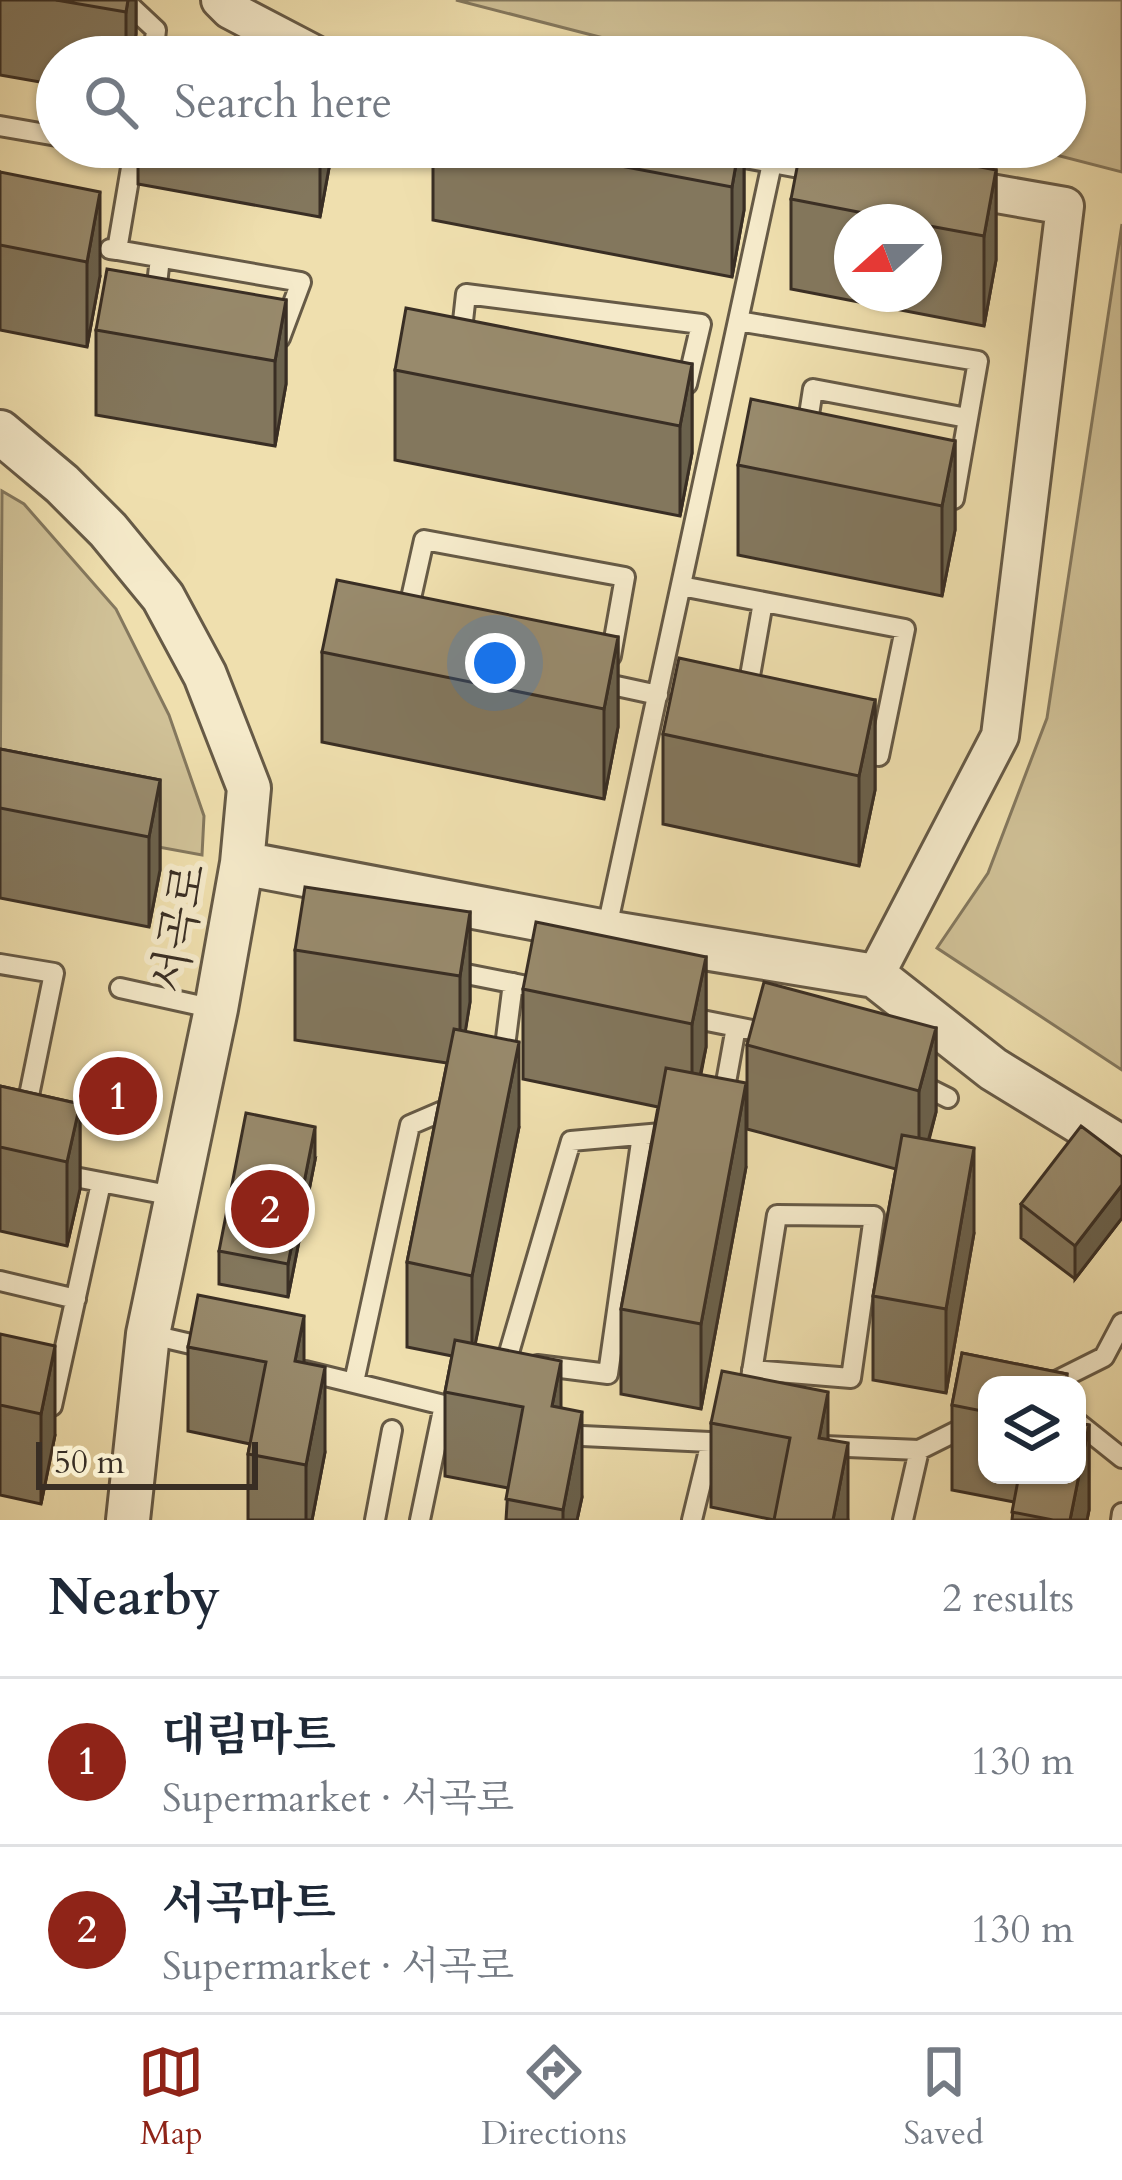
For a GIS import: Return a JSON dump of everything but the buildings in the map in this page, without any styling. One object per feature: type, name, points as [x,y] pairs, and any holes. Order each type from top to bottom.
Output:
[{"type":"street","points":[[220,0],[280,36]]},
{"type":"street","points":[[852,168],[1065,206],[1000,736],[875,976]]},
{"type":"street","name":"서곡로","points":[[0,432],[62,484],[163,597],[205,675],[249,788],[242,863],[216,1009],[148,1334],[128,1520]]},
{"type":"street","points":[[242,863],[606,932],[875,976],[993,1069],[1122,1148]]},
{"type":"lane","points":[[118,0],[156,30],[155,36]]},
{"type":"lane","points":[[0,126],[36,132]]},
{"type":"lane","points":[[117,250],[127,168]]},
{"type":"lane","points":[[700,409],[738,321],[771,168]]},
{"type":"lane","points":[[94,245],[301,282],[280,338],[259,335]]},
{"type":"lane","points":[[152,320],[160,258]]},
{"type":"lane","points":[[457,367],[466,294],[701,324],[700,409],[681,586],[606,932]]},
{"type":"lane","points":[[738,321],[978,361],[954,499],[910,490]]},
{"type":"lane","points":[[803,449],[813,388],[968,418]]},
{"type":"lane","points":[[402,640],[424,540],[625,577],[606,684]]},
{"type":"lane","points":[[681,586],[905,629],[879,756],[832,748]]},
{"type":"lane","points":[[744,710],[763,602]]},
{"type":"lane","points":[[583,679],[658,694]]},
{"type":"lane","points":[[0,964],[54,973],[20,1143]]},
{"type":"lane","points":[[421,965],[558,992]]},
{"type":"lane","points":[[354,1382],[410,1125],[491,1090],[513,983]]},
{"type":"lane","points":[[121,988],[216,1009]]},
{"type":"lane","points":[[669,1014],[797,1039]]},
{"type":"lane","points":[[286,1366],[444,1405],[493,1408],[571,1141],[709,1129],[736,1027]]},
{"type":"lane","points":[[894,1070],[948,1098]]},
{"type":"lane","points":[[506,1361],[608,1374],[642,1135]]},
{"type":"lane","points":[[37,1169],[178,1197]]},
{"type":"lane","points":[[0,1395],[52,1406],[101,1184]]},
{"type":"lane","points":[[549,1432],[568,1437],[741,1443],[752,1370],[777,1215],[874,1216],[851,1378],[752,1370]]},
{"type":"lane","points":[[0,1281],[76,1299]]},
{"type":"lane","points":[[1066,1376],[1104,1357],[1122,1323]]},
{"type":"lane","points":[[148,1334],[217,1350]]},
{"type":"lane","points":[[420,1520],[444,1405]]},
{"type":"lane","points":[[808,1446],[920,1450],[978,1421]]},
{"type":"lane","points":[[1086,1429],[1122,1458]]},
{"type":"lane","points":[[375,1520],[392,1430]]},
{"type":"lane","points":[[692,1520],[711,1442]]},
{"type":"lane","points":[[903,1520],[920,1450]]},
{"type":"shaded area","points":[[456,0],[1122,0],[1122,172],[1086,163],[1086,36],[596,36]]},
{"type":"shaded area","points":[[1122,224],[1122,1070],[937,948],[988,873],[1047,718]]},
{"type":"shaded area","points":[[2,491],[24,504],[116,609],[169,715],[204,816],[202,855],[0,818]]},
{"type":"place","name":"대림마트","points":[[118,1096]]},
{"type":"place","name":"서곡마트","points":[[270,1209]]}]
